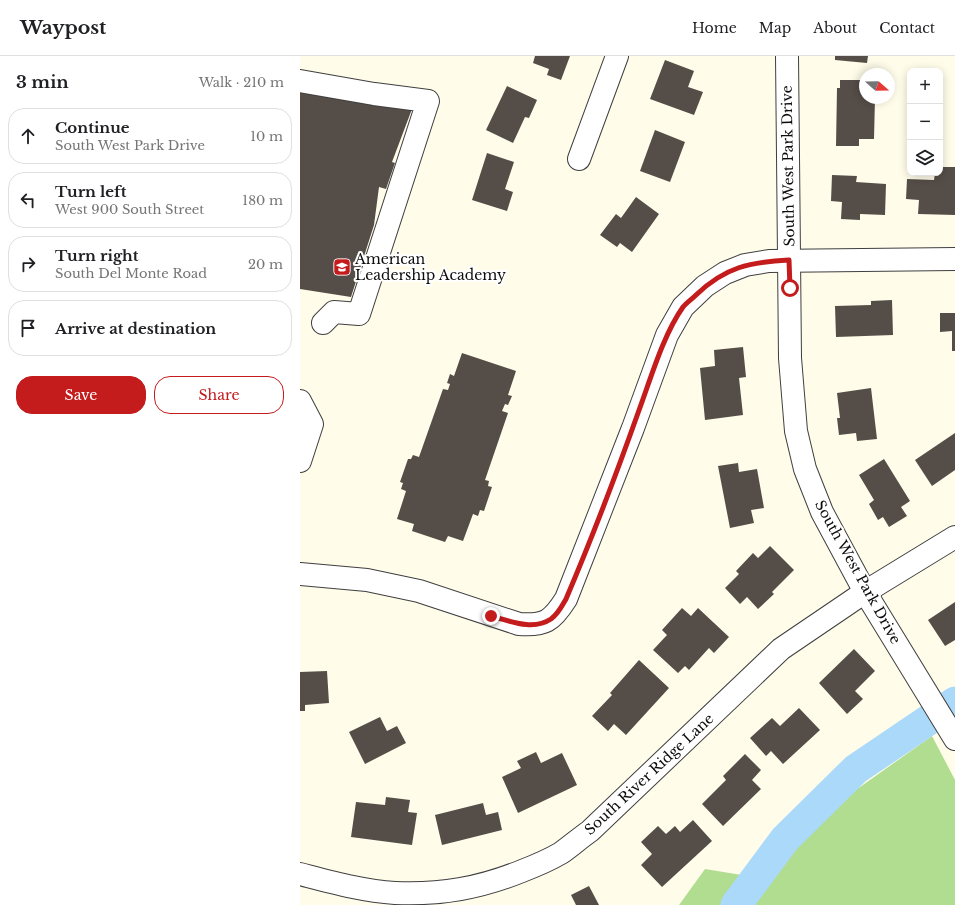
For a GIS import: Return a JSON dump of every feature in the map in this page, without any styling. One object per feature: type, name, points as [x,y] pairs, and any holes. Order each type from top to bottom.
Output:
[{"type":"street","points":[[579,159],[617,56]]},
{"type":"street","name":"South West Park Drive","points":[[787,56],[790,358],[796,431],[805,469],[822,512],[865,592],[955,739]]},
{"type":"street","points":[[300,81],[374,94],[428,101],[359,314],[334,312],[323,323]]},
{"type":"street","points":[[300,574],[367,580],[419,591],[519,624],[533,625],[544,623],[552,618],[566,599],[628,442],[667,335],[683,307],[705,286],[725,273],[745,265],[769,261],[955,259]]},
{"type":"street","points":[[300,401],[312,424],[300,461]]},
{"type":"street","name":"South River Ridge Lane","points":[[300,874],[355,887],[394,893],[432,893],[469,888],[499,880],[531,868],[560,853],[590,831],[781,650],[865,592],[955,537]]},
{"type":"green space","points":[[932,736],[955,780],[955,905],[679,905],[705,869],[760,878],[805,826]]},
{"type":"building","points":[[535,56],[570,56],[561,80],[547,75],[549,69],[533,63]]},
{"type":"building","points":[[835,56],[868,56],[867,63],[835,60]]},
{"type":"building","points":[[665,60],[694,71],[688,87],[703,92],[694,115],[650,99]]},
{"type":"building","points":[[840,80],[859,80],[859,104],[875,104],[874,139],[859,139],[859,146],[836,146],[837,88],[840,88]]},
{"type":"building","points":[[507,86],[537,100],[529,118],[525,117],[513,143],[486,130]]},
{"type":"building","points":[[300,91],[412,109],[392,162],[395,163],[386,189],[379,187],[374,225],[351,297],[300,289]]},
{"type":"building","points":[[655,130],[685,142],[670,182],[640,171]]},
{"type":"building","points":[[487,153],[514,162],[505,189],[513,192],[507,211],[472,200]]},
{"type":"building","points":[[943,167],[955,167],[955,215],[918,214],[919,200],[906,199],[907,179],[934,180],[935,176],[943,176]]},
{"type":"building","points":[[832,175],[857,176],[856,182],[886,184],[885,215],[860,214],[860,220],[841,219],[842,202],[831,201]]},
{"type":"building","points":[[636,197],[659,214],[632,252],[620,243],[617,247],[600,235],[616,214],[621,218]]},
{"type":"building","points":[[892,300],[893,335],[836,337],[835,306],[871,305],[871,301]]},
{"type":"building","points":[[940,313],[955,313],[955,351],[952,351],[952,331],[940,332]]},
{"type":"building","points":[[743,347],[746,377],[739,378],[743,415],[705,420],[700,368],[715,366],[714,350]]},
{"type":"building","points":[[462,353],[516,371],[508,395],[512,396],[508,405],[505,404],[502,411],[508,413],[485,480],[489,481],[488,486],[492,487],[484,511],[480,510],[478,516],[473,514],[463,541],[448,536],[445,542],[412,531],[414,524],[397,519],[406,491],[401,489],[403,483],[400,482],[408,459],[411,459],[413,455],[419,457],[443,389],[448,390],[450,384],[447,383],[450,374],[454,376]]},
{"type":"building","points":[[871,388],[877,439],[857,441],[856,433],[839,435],[837,418],[840,418],[837,393]]},
{"type":"building","points":[[955,433],[955,470],[932,486],[915,460]]},
{"type":"building","points":[[884,459],[910,501],[901,507],[907,516],[889,527],[883,517],[878,520],[869,504],[874,500],[859,475]]},
{"type":"building","points":[[738,463],[739,472],[757,469],[764,508],[751,510],[754,523],[730,528],[718,466]]},
{"type":"building","points":[[770,546],[794,570],[772,592],[774,594],[758,609],[747,597],[740,604],[725,588],[739,574],[736,571],[753,553],[758,558]]},
{"type":"building","points":[[955,602],[955,640],[945,646],[928,620]]},
{"type":"building","points":[[682,608],[691,616],[698,608],[729,637],[714,653],[709,648],[689,670],[685,666],[678,673],[653,650],[667,635],[662,630]]},
{"type":"building","points":[[854,649],[875,671],[855,691],[863,699],[847,714],[819,683]]},
{"type":"building","points":[[639,660],[669,688],[626,735],[614,724],[608,731],[592,716],[612,695],[610,693]]},
{"type":"building","points":[[327,671],[329,703],[305,705],[305,711],[300,711],[300,672]]},
{"type":"building","points":[[799,708],[820,730],[783,764],[771,751],[766,756],[750,738],[772,718],[780,726]]},
{"type":"building","points":[[380,717],[387,731],[397,726],[406,743],[365,764],[349,732]]},
{"type":"building","points":[[536,752],[541,763],[562,753],[577,785],[518,813],[502,777],[521,768],[517,761]]},
{"type":"building","points":[[745,754],[761,770],[752,780],[761,789],[723,826],[702,804],[726,780],[723,776]]},
{"type":"building","points":[[386,797],[410,800],[408,812],[417,813],[412,845],[351,837],[356,802],[385,805]]},
{"type":"building","points":[[483,803],[486,815],[498,812],[502,830],[442,845],[435,815]]},
{"type":"building","points":[[693,820],[712,841],[662,887],[641,865],[652,854],[641,842],[658,826],[666,834],[675,826],[680,832]]},
{"type":"building","points":[[589,886],[599,905],[576,905],[571,895]]},
{"type":"waterway","points":[[736,905],[785,839],[856,769],[955,702]]},
{"type":"place","name":"American Leadership Academy","points":[[342,267]]},
{"type":"route","points":[[491,616],[519,624],[533,625],[544,623],[552,618],[566,599],[578,573],[667,335],[683,307],[705,286],[725,273],[745,265],[769,261],[789,260],[790,288]]}]
